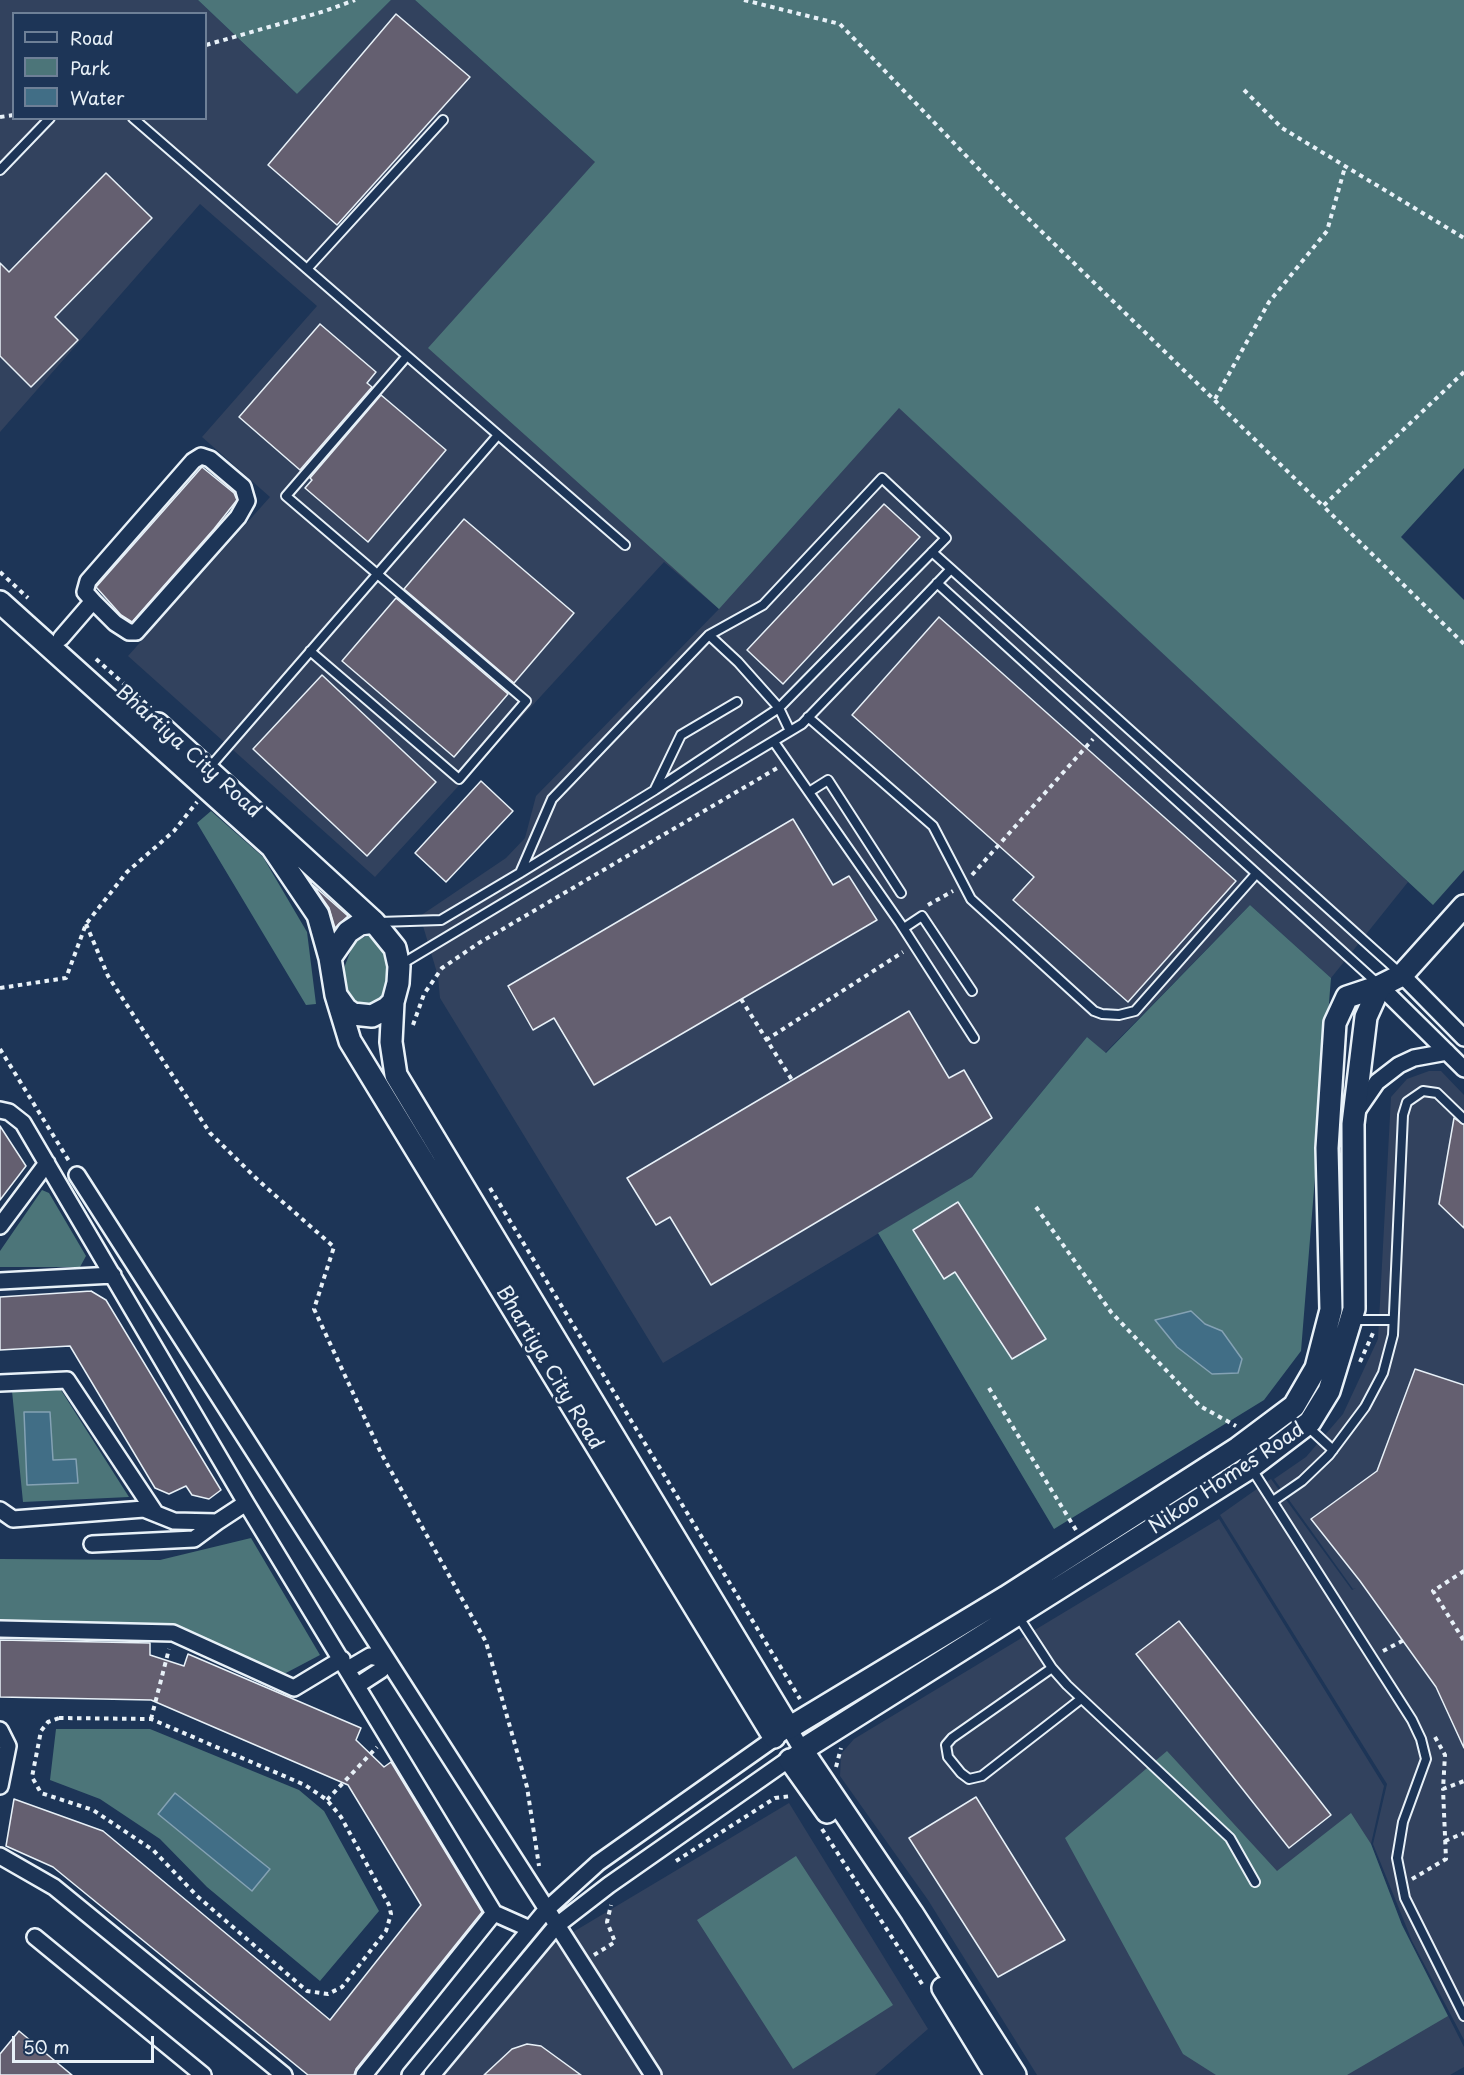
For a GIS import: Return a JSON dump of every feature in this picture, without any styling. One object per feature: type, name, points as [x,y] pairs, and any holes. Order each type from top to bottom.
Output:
[{"type":"street","points":[[201,456],[210,459],[243,487],[247,501],[238,517],[136,633],[129,632],[115,622],[93,601],[85,592],[88,581],[193,461],[201,456]]},
{"type":"street","name":"Bhartiya City Road","points":[[0,585],[209,768],[374,922],[395,948],[399,966],[398,983],[393,1002],[392,1042],[396,1075],[782,1732]]},
{"type":"street","points":[[61,638],[93,601]]},
{"type":"street","name":"Bhartiya City Road","points":[[5,609],[272,847],[318,915],[330,958],[336,994],[350,1041],[782,1732]]},
{"type":"street","points":[[1464,906],[1402,975],[1380,986],[1464,1069]]},
{"type":"street","points":[[330,958],[348,932],[360,924],[374,922]]},
{"type":"street","points":[[1402,975],[1464,1038]]},
{"type":"street","name":"Nikoo Homes Road","points":[[796,1755],[1251,1467],[1306,1425],[1329,1391],[1354,1309],[1354,1118],[1366,1017],[1380,986]]},
{"type":"street","name":"Nikoo Homes Road","points":[[782,1732],[1006,1597],[1240,1439],[1294,1406],[1316,1368],[1331,1310],[1327,1148],[1335,1023],[1347,997],[1380,986]]},
{"type":"street","points":[[336,994],[346,1009],[362,1016],[380,1013],[393,1002]]},
{"type":"street","points":[[1354,1118],[1368,1093],[1387,1073],[1414,1058],[1447,1052]]},
{"type":"street","points":[[0,1110],[9,1112],[23,1123],[246,1503],[494,1913],[530,1929]]},
{"type":"street","points":[[0,1226],[47,1163]]},
{"type":"street","points":[[77,1175],[653,2075]]},
{"type":"street","points":[[0,1281],[113,1275]]},
{"type":"street","points":[[0,1383],[67,1380],[157,1514]]},
{"type":"street","points":[[92,1544],[194,1539],[246,1503]]},
{"type":"street","points":[[0,1510],[13,1519],[144,1509],[174,1521],[217,1522]]},
{"type":"street","points":[[0,1629],[172,1634],[294,1688],[345,1664],[370,1656],[386,1660]]},
{"type":"street","points":[[358,1686],[381,1670],[386,1660]]},
{"type":"street","points":[[0,1730],[8,1746],[0,1786]]},
{"type":"street","points":[[410,2075],[546,1910],[598,1863],[782,1732],[996,2075]]},
{"type":"street","points":[[432,2075],[556,1926],[609,1884],[796,1755]]},
{"type":"street","points":[[796,1755],[906,1904],[1015,2075]]},
{"type":"street","points":[[0,1856],[54,1887],[284,2075]]},
{"type":"street","points":[[364,2075],[494,1913]]},
{"type":"street","points":[[35,1937],[203,2075]]},
{"type":"lane","points":[[0,170],[48,120]]},
{"type":"lane","points":[[135,120],[624,545]]},
{"type":"lane","points":[[307,269],[442,120]]},
{"type":"lane","points":[[310,651],[459,779],[526,701],[286,496],[407,356]]},
{"type":"lane","points":[[209,768],[498,435]]},
{"type":"lane","points":[[374,922],[441,920],[520,873],[655,790],[779,708],[946,538],[882,478],[763,605],[710,635],[552,799],[520,873]]},
{"type":"lane","points":[[932,552],[1402,975]]},
{"type":"lane","points":[[399,966],[790,731],[808,717],[951,569]]},
{"type":"lane","points":[[937,583],[1380,986]]},
{"type":"lane","points":[[710,635],[738,662],[779,708],[790,731]]},
{"type":"lane","points":[[655,790],[681,735],[737,702]]},
{"type":"lane","points":[[808,717],[933,826],[971,899],[1094,1011],[1119,1016],[1135,1011],[1256,874]]},
{"type":"lane","points":[[774,742],[903,928],[974,1038]]},
{"type":"lane","points":[[809,792],[828,780],[901,892]]},
{"type":"lane","points":[[903,928],[922,916],[972,991]]},
{"type":"lane","points":[[1273,1501],[1314,1471],[1355,1423],[1374,1391],[1389,1354],[1393,1320],[1404,1108],[1411,1097],[1430,1091],[1442,1097],[1464,1119]]},
{"type":"lane","points":[[1351,1320],[1393,1320]]},
{"type":"lane","points":[[1306,1425],[1333,1450]]},
{"type":"lane","points":[[1240,1439],[1251,1467],[1412,1720],[1421,1739],[1426,1759],[1403,1822],[1397,1858],[1405,1898],[1464,2016]]},
{"type":"lane","points":[[1006,1597],[1052,1668],[1081,1699],[1230,1838],[1256,1882]]},
{"type":"lane","points":[[1052,1668],[952,1738],[946,1745],[948,1757],[961,1773],[969,1779],[982,1776],[1081,1699]]},
{"type":"path","points":[[207,45],[325,11],[355,0]]},
{"type":"path","points":[[744,0],[840,24],[998,189],[1464,644]]},
{"type":"path","points":[[1244,90],[1281,128],[1464,238]]},
{"type":"path","points":[[1215,399],[1269,302],[1327,231],[1345,167]]},
{"type":"path","points":[[1323,506],[1464,372]]},
{"type":"path","points":[[927,906],[963,884],[1096,737]]},
{"type":"path","points":[[411,1034],[424,994],[442,968],[489,937],[781,766],[787,776]]},
{"type":"path","points":[[0,988],[66,978],[86,924],[128,872],[174,831],[200,799],[206,804]]},
{"type":"path","points":[[86,924],[108,976],[210,1133],[260,1182],[334,1247],[314,1309],[381,1453],[486,1642],[527,1787],[541,1876]]},
{"type":"path","points":[[766,1040],[904,953],[899,945]]},
{"type":"path","points":[[741,999],[792,1080]]},
{"type":"path","points":[[0,1049],[23,1082],[77,1175]]},
{"type":"path","points":[[487,1183],[798,1698],[809,1701]]},
{"type":"path","points":[[1036,1207],[1111,1312],[1200,1406],[1240,1439]]},
{"type":"path","points":[[990,1388],[1078,1533]]},
{"type":"path","points":[[1464,1571],[1433,1591],[1464,1641]]},
{"type":"path","points":[[151,1719],[172,1634]]},
{"type":"path","points":[[1383,1651],[1404,1640]]},
{"type":"path","points":[[59,1718],[151,1719],[305,1785],[327,1800],[341,1817],[389,1905],[391,1914],[386,1931],[342,1987],[321,1994],[307,1990],[197,1896],[153,1850],[93,1810],[47,1797],[36,1789],[32,1772],[41,1731],[48,1722],[59,1718]]},
{"type":"path","points":[[327,1800],[388,1736]]},
{"type":"path","points":[[1409,1881],[1446,1859],[1443,1789]]},
{"type":"path","points":[[668,1866],[775,1798],[785,1796],[796,1798]]},
{"type":"path","points":[[819,1825],[929,1995]]},
{"type":"path","points":[[1445,1841],[1464,1833]]},
{"type":"path","points":[[581,1964],[615,1942],[606,1922],[614,1902]]},
{"type":"shaded area","points":[[0,0],[198,0],[297,94],[391,0],[415,0],[595,162],[899,407],[1408,882],[1331,978],[1250,905],[1105,1053],[1087,1037],[972,1177],[663,1363],[440,998],[438,976],[420,916],[506,858],[525,838],[536,796],[719,609],[664,562],[375,877],[128,656],[270,497],[202,437],[317,306],[200,204],[0,432]]},
{"type":"shaded area","points":[[1429,1071],[1441,1071],[1464,1095],[1464,2040],[1412,1941],[1373,1844],[1387,1784],[1220,1515],[1271,1479],[1352,1590],[1356,1588],[1353,1589],[1274,1479],[1306,1457],[1343,1414],[1378,1339],[1391,1097],[1407,1079]]},
{"type":"shaded area","points":[[1219,1519],[1384,1786],[1371,1844],[1402,1925],[1464,2047],[1464,2067],[1450,2075],[1037,2075],[928,1900],[840,1776],[841,1754],[854,1739]]},
{"type":"shaded area","points":[[789,1803],[928,2029],[875,2075],[442,2075],[553,1944]]},
{"type":"green space","points":[[198,0],[391,0],[297,94]]},
{"type":"green space","points":[[415,0],[1464,0],[1464,468],[1401,537],[1464,600],[1464,870],[1433,905],[899,408],[719,609],[428,348],[595,162]]},
{"type":"green space","points":[[211,811],[263,857],[307,932],[316,1004],[306,1005],[197,823]]},
{"type":"green space","points":[[1250,905],[1331,978],[1301,1351],[1264,1400],[1054,1529],[878,1233],[972,1177],[1087,1037],[1106,1053]]},
{"type":"green space","points":[[369,935],[383,942],[391,970],[388,990],[381,1003],[370,1011],[358,1007],[346,989],[344,968],[354,942]]},
{"type":"green space","points":[[42,1190],[49,1193],[86,1256],[80,1267],[0,1267],[0,1251]]},
{"type":"green space","points":[[59,1387],[129,1497],[23,1502],[12,1391]]},
{"type":"green space","points":[[251,1538],[320,1655],[284,1674],[178,1625],[0,1620],[0,1559],[160,1560]]},
{"type":"green space","points":[[56,1729],[150,1729],[299,1790],[324,1811],[379,1911],[320,1981],[207,1887],[160,1839],[100,1799],[50,1780]]},
{"type":"green space","points":[[1167,1751],[1277,1871],[1351,1813],[1371,1844],[1402,1925],[1448,2016],[1347,2075],[1216,2075],[1183,2054],[1065,1838]]},
{"type":"green space","points":[[796,1856],[893,2005],[793,2069],[697,1920]]},
{"type":"water","points":[[1191,1311],[1205,1324],[1222,1331],[1242,1359],[1238,1373],[1212,1374],[1177,1347],[1155,1320]]},
{"type":"water","points":[[24,1412],[50,1412],[53,1460],[76,1459],[78,1483],[27,1485]]},
{"type":"water","points":[[175,1793],[270,1869],[252,1891],[158,1814]]},
{"type":"building","points":[[396,14],[470,77],[337,225],[268,165]]},
{"type":"building","points":[[106,173],[152,218],[55,317],[78,340],[31,387],[0,356],[0,263],[9,272]]},
{"type":"building","points":[[320,324],[376,372],[367,383],[372,387],[300,470],[239,417]]},
{"type":"building","points":[[381,395],[446,450],[368,542],[305,488],[312,480],[310,478]]},
{"type":"building","points":[[202,467],[234,493],[237,500],[132,622],[121,615],[96,587]]},
{"type":"building","points":[[884,504],[920,537],[783,684],[747,650]]},
{"type":"building","points":[[464,519],[574,613],[514,683],[404,589]]},
{"type":"building","points":[[396,598],[508,694],[454,757],[342,661]]},
{"type":"building","points":[[939,617],[1236,881],[1128,1002],[1013,900],[1034,877],[852,715]]},
{"type":"building","points":[[322,675],[436,782],[367,856],[253,749]]},
{"type":"building","points":[[481,781],[513,811],[446,882],[415,853]]},
{"type":"building","points":[[793,819],[833,885],[849,876],[877,920],[594,1085],[554,1018],[533,1030],[508,986]]},
{"type":"building","points":[[313,885],[348,916],[335,928],[329,908]]},
{"type":"building","points":[[909,1011],[949,1078],[964,1070],[992,1118],[711,1285],[670,1217],[656,1225],[627,1178]]},
{"type":"building","points":[[1454,1118],[1464,1125],[1464,1228],[1439,1204]]},
{"type":"building","points":[[0,1126],[26,1166],[0,1200]]},
{"type":"building","points":[[958,1202],[1046,1339],[1012,1359],[955,1272],[944,1279],[913,1230]]},
{"type":"building","points":[[91,1291],[106,1300],[221,1490],[209,1499],[192,1495],[186,1486],[169,1494],[155,1488],[70,1346],[0,1350],[0,1297]]},
{"type":"building","points":[[1415,1369],[1464,1385],[1464,1748],[1436,1687],[1360,1581],[1311,1519],[1377,1471]]},
{"type":"building","points":[[1179,1621],[1331,1815],[1289,1848],[1136,1654]]},
{"type":"building","points":[[0,1640],[150,1643],[150,1655],[184,1666],[188,1654],[361,1728],[356,1740],[384,1767],[391,1762],[482,1912],[356,2069],[354,2075],[308,2075],[53,1867],[6,1846],[14,1799],[103,1831],[330,2020],[421,1905],[348,1785],[151,1700],[0,1697]]},
{"type":"building","points":[[976,1797],[1065,1940],[998,1977],[909,1838]]},
{"type":"building","points":[[19,2031],[72,2075],[0,2075],[0,2054]]},
{"type":"building","points":[[527,2044],[541,2046],[581,2075],[484,2075],[512,2049]]}]
